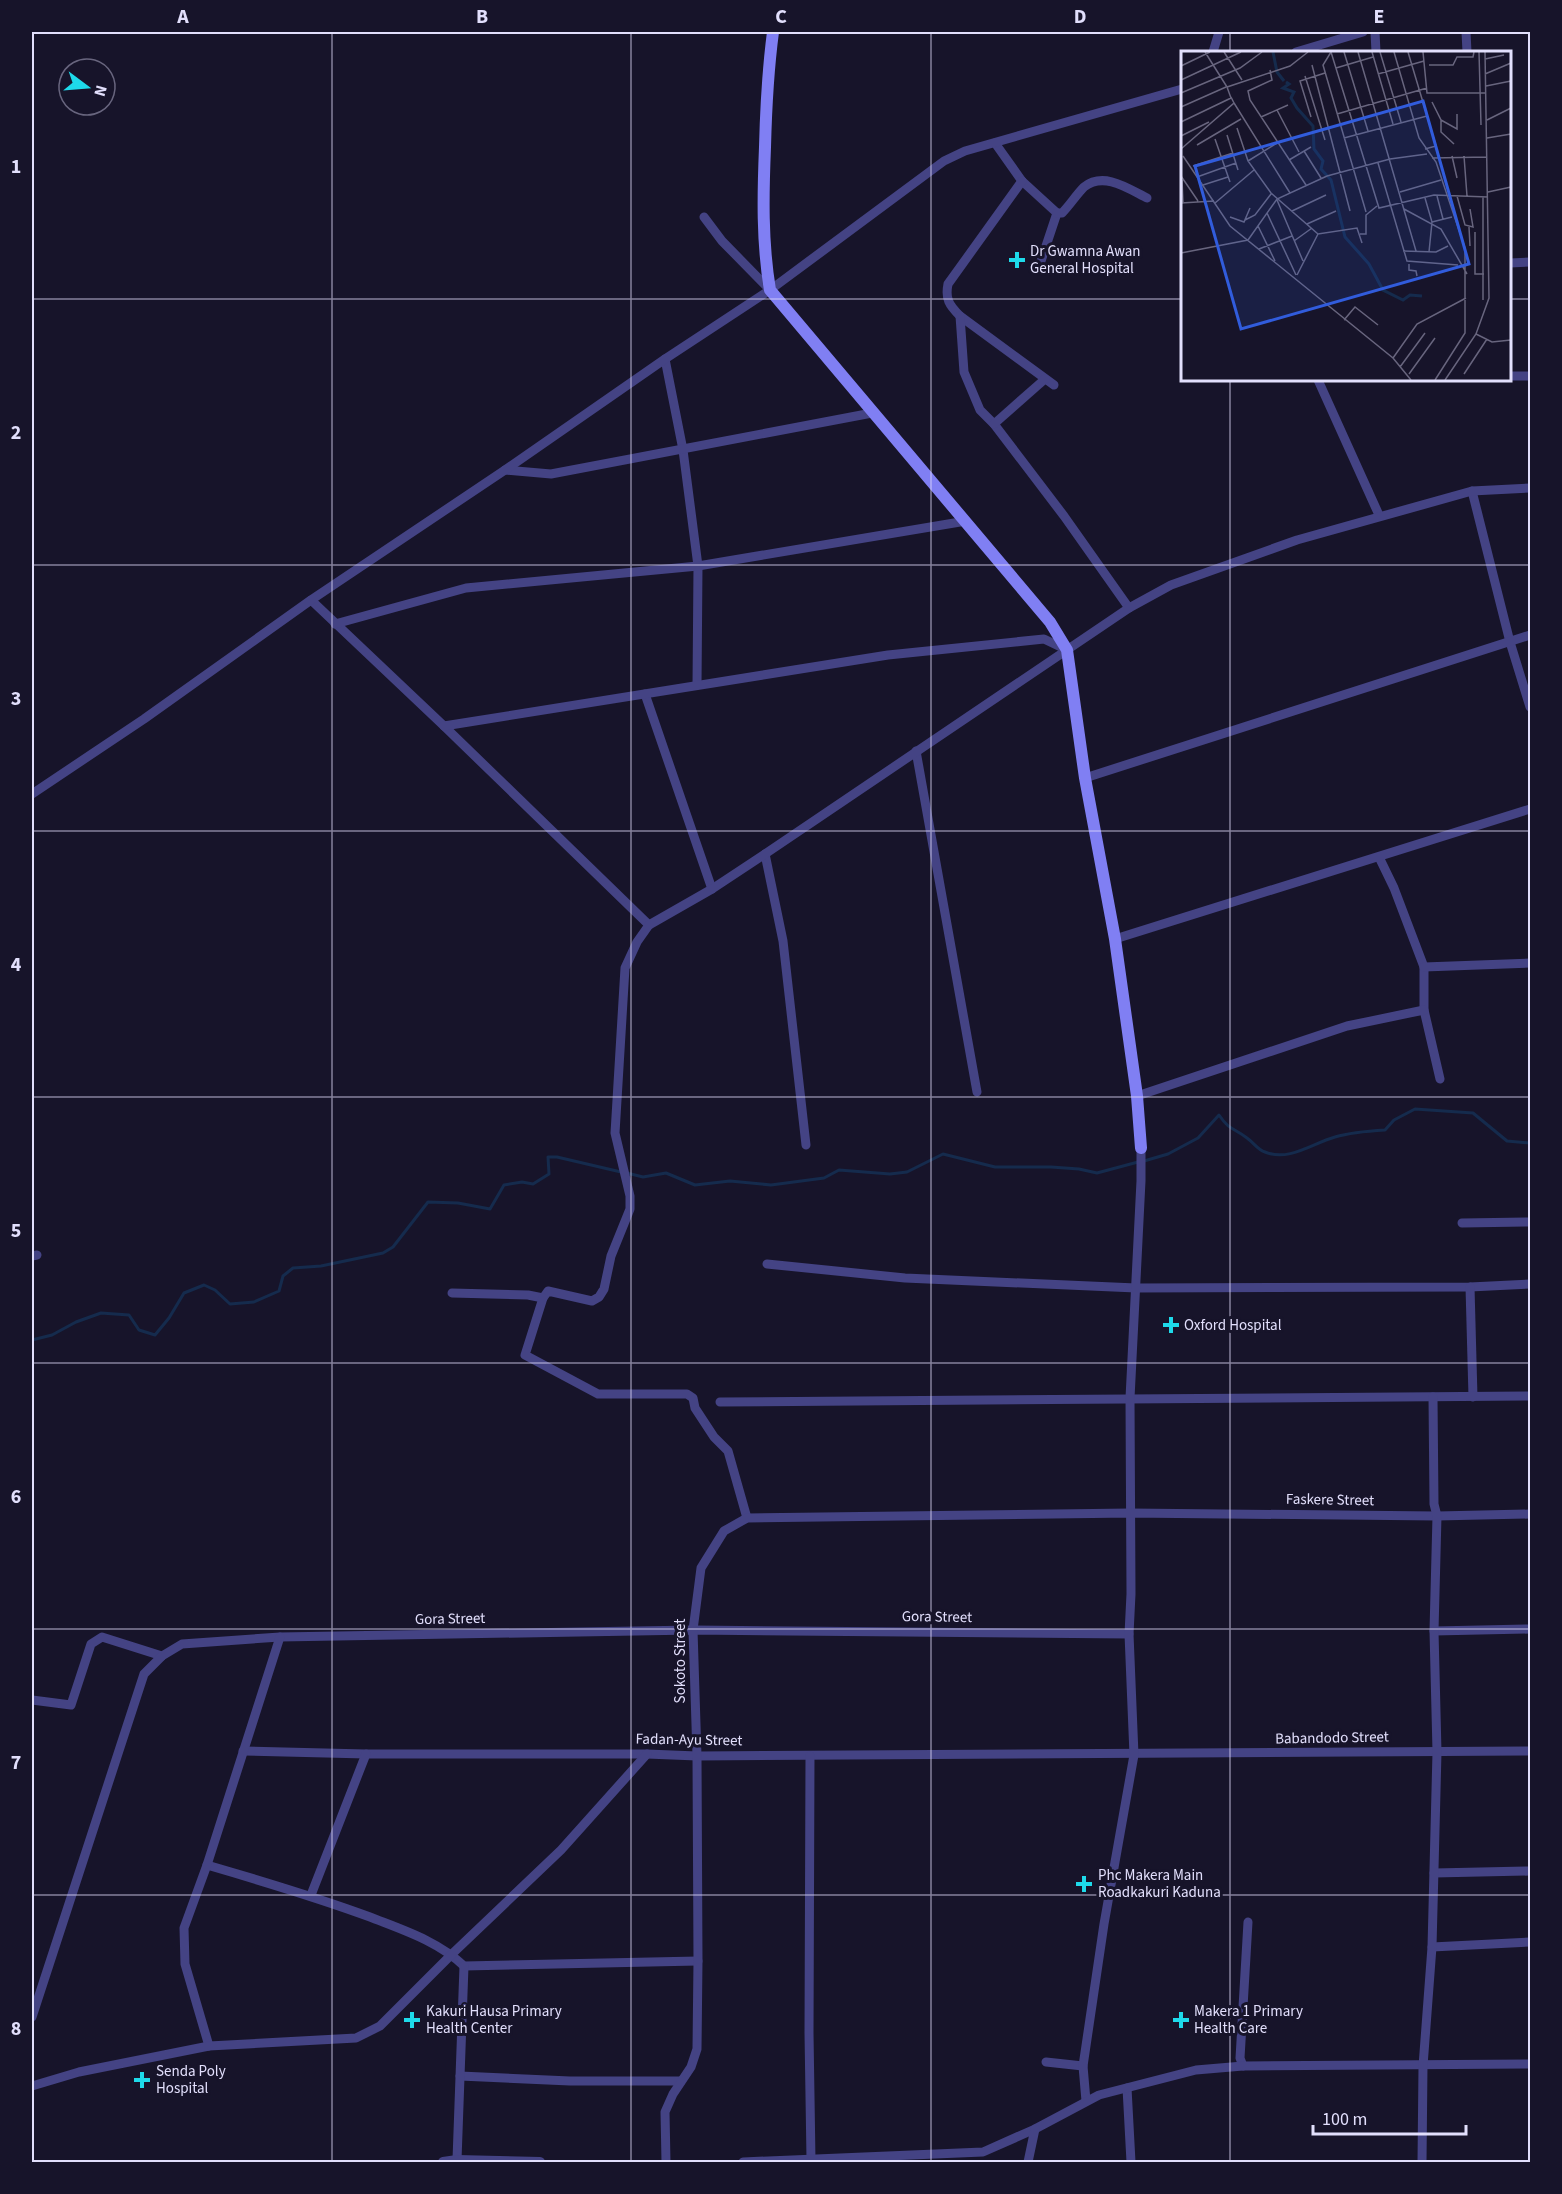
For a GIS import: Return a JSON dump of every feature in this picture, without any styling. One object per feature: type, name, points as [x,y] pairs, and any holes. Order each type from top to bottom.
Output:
[{"type":"main road","points":[[773,32],[767,72],[762,213],[764,256],[770,290],[1050,622],[1067,650],[1085,778],[1115,939],[1137,1096],[1141,1148]]},
{"type":"street","points":[[1213,51],[1219,32]]},
{"type":"street","points":[[1299,51],[1363,32]]},
{"type":"street","points":[[1375,32],[1376,51]]},
{"type":"street","points":[[1466,32],[1467,51]]},
{"type":"street","points":[[32,794],[144,719],[311,600],[770,290],[944,161],[965,151],[1181,89]]},
{"type":"street","points":[[995,143],[1022,181],[1057,213],[1062,213],[1085,187],[1106,180],[1119,183],[1147,198]]},
{"type":"street","points":[[1022,181],[948,284],[946,297],[951,308],[960,316],[1054,385]]},
{"type":"street","points":[[1041,261],[1057,213]]},
{"type":"street","points":[[704,217],[722,241],[770,290]]},
{"type":"street","points":[[1511,263],[1530,262]]},
{"type":"street","points":[[960,316],[964,372],[980,410],[994,424],[1064,516],[1129,608]]},
{"type":"street","points":[[665,359],[683,450],[698,566],[697,686]]},
{"type":"street","points":[[1511,376],[1530,376]]},
{"type":"street","points":[[994,424],[1045,379]]},
{"type":"street","points":[[1318,381],[1379,515]]},
{"type":"street","points":[[506,470],[551,474],[872,413]]},
{"type":"street","points":[[1130,1514],[747,1518],[728,1451],[714,1437],[695,1408],[693,1398],[687,1394],[598,1394],[525,1355],[543,1298],[548,1291],[592,1301],[599,1297],[604,1290],[611,1256],[630,1209],[625,1167],[615,1132],[625,968],[637,942],[650,925],[712,889],[765,854],[1129,608],[1182,581],[1297,540],[1379,515],[1472,491],[1530,488]]},
{"type":"street","points":[[1472,491],[1510,642],[1530,707]]},
{"type":"street","points":[[335,624],[466,588],[698,566],[966,521]]},
{"type":"street","points":[[311,600],[650,925]]},
{"type":"street","points":[[1085,778],[1530,636]]},
{"type":"street","points":[[444,726],[888,655],[1044,639],[1067,650]]},
{"type":"street","points":[[645,694],[712,889]]},
{"type":"street","points":[[916,751],[977,1092]]},
{"type":"street","points":[[1115,939],[1530,809]]},
{"type":"street","points":[[765,854],[783,941],[806,1145]]},
{"type":"street","points":[[1378,857],[1394,888],[1424,967],[1424,1010],[1440,1079]]},
{"type":"street","points":[[1424,967],[1530,963]]},
{"type":"street","points":[[1137,1096],[1347,1026],[1424,1010]]},
{"type":"street","points":[[1086,2101],[1083,2066],[1104,1924],[1134,1755],[1130,1634],[1130,1398],[1141,1148]]},
{"type":"street","points":[[1462,1223],[1530,1222]]},
{"type":"street","points":[[767,1264],[905,1278],[1136,1288],[1470,1287],[1530,1284]]},
{"type":"street","points":[[1470,1287],[1473,1397]]},
{"type":"street","points":[[452,1293],[528,1295],[543,1298]]},
{"type":"street","points":[[1422,2163],[1423,2066],[1432,1947],[1437,1752],[1434,1631],[1437,1516],[1434,1504],[1433,1396]]},
{"type":"street","points":[[720,1402],[1530,1396]]},
{"type":"street","name":"Faskere Street","points":[[1130,1514],[1437,1516],[1530,1514]]},
{"type":"street","name":"Sokoto Street","points":[[666,2163],[665,2112],[673,2094],[691,2067],[697,2049],[697,1756],[693,1630],[701,1568],[724,1531],[747,1518]]},
{"type":"street","points":[[1434,1631],[1530,1629]]},
{"type":"street","name":"Gora Street","points":[[32,2017],[144,1674],[162,1656],[182,1644],[280,1637],[693,1630],[1130,1634]]},
{"type":"street","points":[[32,1700],[70,1705],[91,1644],[102,1637],[162,1656]]},
{"type":"street","points":[[209,2046],[185,1964],[184,1928],[207,1865],[280,1637]]},
{"type":"street","name":"Babandodo Street","points":[[1134,1755],[1530,1751]]},
{"type":"street","name":"Fadan-Ayu Street","points":[[243,1752],[697,1756],[1134,1755]]},
{"type":"street","points":[[311,1895],[366,1754]]},
{"type":"street","points":[[32,2086],[79,2072],[209,2046],[356,2038],[380,2026],[561,1850],[647,1754]]},
{"type":"street","points":[[810,1756],[808,2033],[812,2160]]},
{"type":"street","points":[[207,1865],[311,1895],[417,1935],[452,1954],[464,1966],[698,1961]]},
{"type":"street","points":[[1434,1873],[1530,1871]]},
{"type":"street","points":[[1243,2066],[1240,2058],[1248,1922]]},
{"type":"street","points":[[1432,1947],[1530,1942]]},
{"type":"street","points":[[457,2160],[464,1966]]},
{"type":"street","points":[[1046,2062],[1083,2066]]},
{"type":"street","points":[[743,2163],[983,2152],[1035,2129],[1099,2095],[1196,2070],[1243,2066],[1530,2064]]},
{"type":"street","points":[[460,2076],[570,2081],[681,2081]]},
{"type":"street","points":[[1127,2088],[1131,2163]]},
{"type":"street","points":[[1028,2163],[1035,2129]]},
{"type":"street","points":[[443,2163],[457,2160],[540,2163]]},
{"type":"waterway","points":[[1144,1161],[1168,1154],[1198,1138],[1219,1115],[1229,1126],[1260,1150],[1283,1155],[1341,1135],[1385,1130],[1394,1120],[1415,1109],[1473,1113],[1507,1141],[1530,1143]]},
{"type":"waterway","points":[[627,1173],[643,1177],[666,1173],[695,1185],[730,1181],[771,1185],[824,1178],[839,1170],[890,1174],[907,1172],[943,1154],[995,1167],[1051,1167],[1097,1173],[1138,1162]]},
{"type":"waterway","points":[[32,1340],[52,1335],[76,1322],[101,1313],[129,1315],[139,1330],[155,1335],[169,1318],[184,1293],[204,1285],[215,1290],[230,1304],[254,1302],[279,1291],[283,1276],[293,1268],[321,1266],[383,1253],[393,1247],[428,1202],[458,1203],[490,1209],[504,1185],[522,1182],[533,1184],[549,1174],[548,1157],[557,1157],[621,1172]]},
{"type":"place","name":"Dr Gwamna Awan General Hospital","points":[[1017,260]]},
{"type":"place","name":"Oxford Hospital","points":[[1171,1325]]},
{"type":"place","name":"Phc Makera Main Roadkakuri Kaduna","points":[[1084,1884]]},
{"type":"place","name":"Kakuri Hausa Primary Health Center","points":[[412,2020]]},
{"type":"place","name":"Makera 1 Primary Health Care","points":[[1181,2020]]},
{"type":"place","name":"Senda Poly Hospital","points":[[142,2080]]}]
